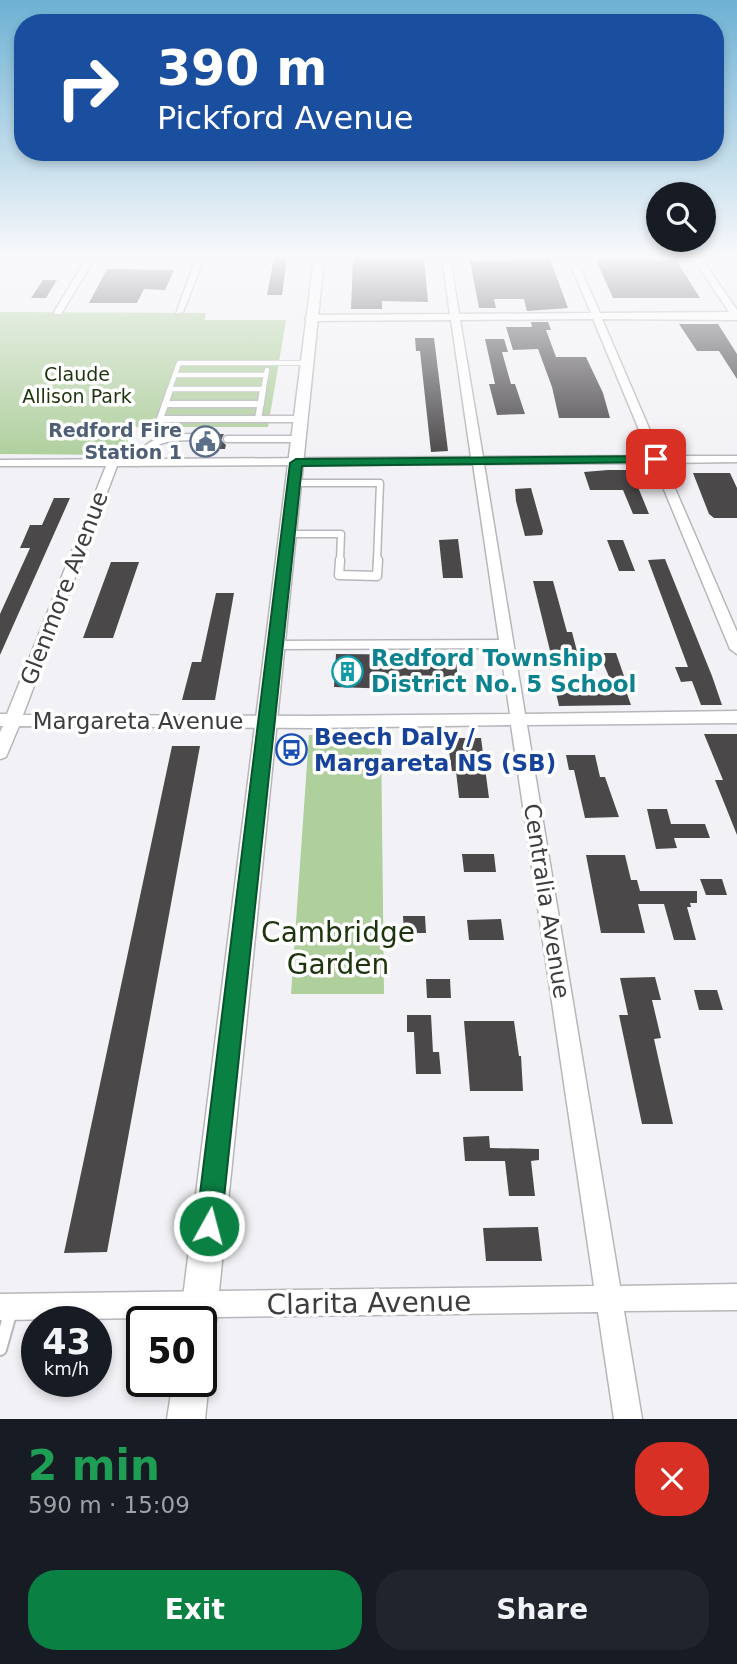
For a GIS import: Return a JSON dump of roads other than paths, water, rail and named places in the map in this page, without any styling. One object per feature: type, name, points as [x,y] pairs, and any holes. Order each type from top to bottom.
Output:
[{"type":"main road","points":[[200,1306],[295,473],[309,324]]},
{"type":"main road","points":[[186,1419],[189,1397]]},
{"type":"street","name":"Centralia Avenue","points":[[456,324],[628,1419]]},
{"type":"street","points":[[599,324],[737,649]]},
{"type":"street","points":[[0,463],[136,463],[295,473],[478,461],[737,458]]},
{"type":"street","name":"Glenmore Avenue","points":[[0,753],[6,720],[113,463]]},
{"type":"street","name":"Margareta Avenue","points":[[6,720],[737,717]]},
{"type":"street","name":"Clarita Avenue","points":[[217,1312],[609,1298],[737,1297]]},
{"type":"street","name":"Clarita Avenue","points":[[6,1307],[126,1311]]},
{"type":"lane","points":[[299,429],[258,419],[160,419],[178,363],[306,363]]},
{"type":"lane","points":[[258,419],[268,363]]},
{"type":"lane","points":[[175,375],[266,375]]},
{"type":"lane","points":[[170,389],[263,389]]},
{"type":"lane","points":[[165,404],[261,404]]},
{"type":"lane","points":[[228,439],[299,429]]},
{"type":"lane","points":[[136,463],[143,449],[150,444],[174,437],[195,437]]},
{"type":"lane","points":[[288,534],[341,534],[339,575],[377,576],[380,483],[295,473]]},
{"type":"lane","points":[[275,645],[507,644]]},
{"type":"lane","points":[[0,1349],[6,1307]]},
{"type":"place","name":"Redford Fire Station 1","points":[[205,441]]},
{"type":"place","name":"Redford Township District No. 5 School","points":[[348,671]]},
{"type":"place","name":"Beech Daly / Margareta NS (SB)","points":[[291,750]]},
{"type":"park label","name":"Claude Allison Park","points":[[77,385]]},
{"type":"park label","name":"Cambridge Garden","points":[[338,948]]}]
